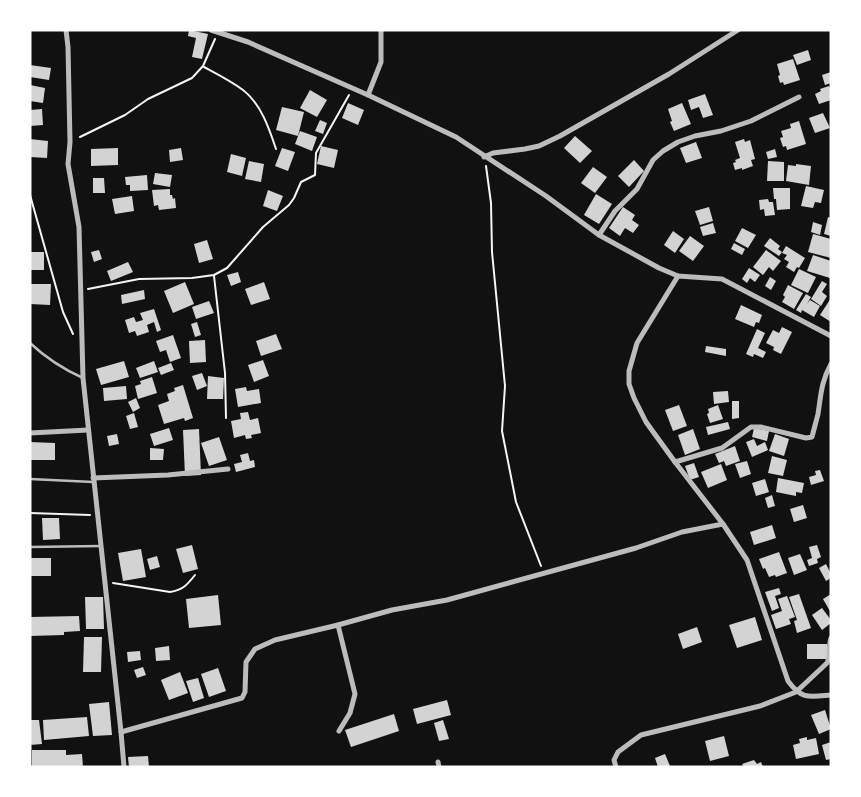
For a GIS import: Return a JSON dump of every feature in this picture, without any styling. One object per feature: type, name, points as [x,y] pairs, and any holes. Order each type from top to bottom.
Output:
[{"type":"street","points":[[66,30],[68,164],[79,227],[83,378],[124,767]]},
{"type":"street","points":[[368,95],[381,62],[381,30]]},
{"type":"street","points":[[484,157],[493,153],[539,146],[560,136],[738,30]]},
{"type":"street","points":[[214,31],[248,42],[456,137],[546,196],[599,235],[659,268],[678,276],[722,279],[831,336]]},
{"type":"street","points":[[599,235],[615,211],[637,189],[653,160],[663,151],[695,136],[751,121],[799,97]]},
{"type":"street","points":[[678,276],[637,343],[629,371],[629,384],[634,398],[646,422],[747,560],[788,681],[796,692],[809,697],[831,695]]},
{"type":"street","points":[[675,462],[722,448],[751,427],[812,437],[820,394],[831,364]]},
{"type":"street","points":[[30,433],[88,430]]},
{"type":"street","points":[[94,480],[228,469]]},
{"type":"street","points":[[121,732],[242,698],[246,662],[255,649],[275,640],[392,610],[447,600],[636,548],[682,532],[723,524]]},
{"type":"street","points":[[338,625],[355,694],[351,713],[339,732]]},
{"type":"street","points":[[616,767],[614,760],[618,752],[641,736],[760,706],[796,692],[827,663],[831,638]]},
{"type":"lane","points":[[30,343],[67,371],[83,378]]},
{"type":"lane","points":[[30,479],[94,480]]},
{"type":"lane","points":[[30,547],[101,546]]},
{"type":"path","points":[[69,142],[192,78],[208,57],[214,31]]},
{"type":"path","points":[[203,66],[236,85],[254,101],[262,113],[276,149]]},
{"type":"path","points":[[81,291],[139,279],[214,275],[227,268],[263,227],[289,205],[301,182],[315,175],[316,153],[353,88]]},
{"type":"path","points":[[484,157],[491,203],[492,252],[505,386],[502,431],[516,502],[544,574]]},
{"type":"path","points":[[30,195],[63,312],[82,351]]},
{"type":"path","points":[[214,275],[225,373],[226,418]]},
{"type":"path","points":[[30,513],[98,515]]},
{"type":"path","points":[[105,582],[170,592],[186,587],[195,575]]},
{"type":"building","points":[[189,30],[208,34],[202,59],[192,57],[196,38],[188,36]]},
{"type":"building","points":[[808,50],[811,60],[797,65],[793,55]]},
{"type":"building","points":[[793,59],[800,80],[784,85],[783,82],[780,83],[777,64]]},
{"type":"building","points":[[30,65],[51,68],[49,80],[30,77]]},
{"type":"building","points":[[831,72],[831,83],[825,85],[822,75]]},
{"type":"building","points":[[30,85],[45,88],[43,103],[30,101]]},
{"type":"building","points":[[829,86],[831,100],[819,104],[815,94]]},
{"type":"building","points":[[310,90],[327,100],[317,117],[300,108]]},
{"type":"building","points":[[705,94],[713,115],[703,118],[699,107],[691,110],[688,100]]},
{"type":"building","points":[[348,103],[364,110],[358,125],[342,118]]},
{"type":"building","points":[[682,103],[691,124],[674,131],[668,109]]},
{"type":"building","points":[[282,107],[304,112],[298,136],[276,130]]},
{"type":"building","points":[[42,109],[43,125],[30,126],[30,110]]},
{"type":"building","points":[[823,113],[830,128],[815,133],[809,118]]},
{"type":"building","points":[[320,120],[327,123],[323,134],[315,131]]},
{"type":"building","points":[[799,121],[806,144],[787,150],[780,138],[783,137],[781,131],[791,128],[790,124]]},
{"type":"building","points":[[300,131],[317,137],[312,151],[295,144]]},
{"type":"building","points":[[575,136],[592,151],[580,163],[564,148]]},
{"type":"building","points":[[30,139],[48,141],[47,158],[30,157]]},
{"type":"building","points":[[744,139],[745,142],[750,140],[755,159],[751,160],[753,166],[735,170],[733,163],[740,158],[735,142]]},
{"type":"building","points":[[696,142],[702,158],[686,163],[680,148]]},
{"type":"building","points":[[321,146],[338,150],[334,168],[317,164]]},
{"type":"building","points":[[118,148],[118,165],[91,166],[91,149]]},
{"type":"building","points":[[181,148],[183,160],[170,162],[169,150]]},
{"type":"building","points":[[282,148],[295,152],[288,171],[275,166]]},
{"type":"building","points":[[775,149],[777,157],[768,159],[766,152]]},
{"type":"building","points":[[231,154],[246,158],[242,176],[227,172]]},
{"type":"building","points":[[634,160],[644,171],[629,187],[618,176]]},
{"type":"building","points":[[249,161],[264,164],[261,182],[245,179]]},
{"type":"building","points":[[768,161],[784,162],[784,181],[767,181]]},
{"type":"building","points":[[788,165],[811,166],[809,185],[786,181]]},
{"type":"building","points":[[593,167],[607,177],[595,193],[581,183]]},
{"type":"building","points":[[155,173],[172,175],[170,187],[153,184]]},
{"type":"building","points":[[147,175],[148,190],[130,191],[125,177]]},
{"type":"building","points":[[93,178],[104,178],[105,193],[93,193]]},
{"type":"building","points":[[806,186],[824,190],[821,203],[815,202],[813,208],[801,206]]},
{"type":"building","points":[[773,188],[790,188],[790,209],[777,210]]},
{"type":"building","points":[[170,189],[176,208],[159,210],[158,205],[154,206],[152,190]]},
{"type":"building","points":[[268,190],[283,196],[277,211],[263,206]]},
{"type":"building","points":[[596,194],[612,204],[599,224],[584,215]]},
{"type":"building","points":[[132,196],[134,211],[115,214],[112,199]]},
{"type":"building","points":[[768,199],[773,202],[775,215],[765,216],[764,209],[760,210],[759,200]]},
{"type":"building","points":[[623,207],[635,215],[632,220],[639,225],[633,233],[625,228],[620,236],[609,228]]},
{"type":"building","points":[[709,207],[713,221],[700,225],[695,211]]},
{"type":"building","points":[[828,217],[831,218],[831,236],[824,234]]},
{"type":"building","points":[[813,222],[822,225],[820,235],[811,232]]},
{"type":"building","points":[[713,223],[716,233],[703,236],[700,227]]},
{"type":"building","points":[[742,228],[756,235],[748,248],[735,241]]},
{"type":"building","points":[[673,231],[684,239],[675,253],[664,245]]},
{"type":"building","points":[[813,234],[831,239],[831,258],[808,252]]},
{"type":"building","points":[[690,236],[704,246],[693,261],[679,251]]},
{"type":"building","points":[[770,238],[780,246],[778,249],[782,252],[779,256],[764,246]]},
{"type":"building","points":[[207,240],[213,259],[199,263],[194,244]]},
{"type":"building","points":[[734,243],[745,249],[742,255],[731,249]]},
{"type":"building","points":[[786,246],[805,258],[794,272],[786,267],[789,262],[784,259],[787,255],[782,253]]},
{"type":"building","points":[[99,250],[102,259],[94,262],[91,252]]},
{"type":"building","points":[[766,250],[781,261],[773,271],[769,267],[763,275],[753,267]]},
{"type":"building","points":[[30,252],[44,252],[44,270],[30,270]]},
{"type":"building","points":[[813,255],[831,261],[830,278],[807,271]]},
{"type":"building","points":[[128,262],[133,272],[111,281],[107,271]]},
{"type":"building","points":[[749,268],[760,275],[755,282],[750,278],[747,283],[742,279]]},
{"type":"building","points":[[799,269],[816,277],[808,293],[791,285]]},
{"type":"building","points":[[238,272],[241,282],[231,286],[227,275]]},
{"type":"building","points":[[770,277],[776,281],[771,290],[765,286]]},
{"type":"building","points":[[822,281],[827,284],[822,292],[827,296],[821,306],[811,299]]},
{"type":"building","points":[[185,282],[194,304],[173,313],[164,291]]},
{"type":"building","points":[[264,282],[270,299],[251,305],[245,289]]},
{"type":"building","points":[[30,284],[51,284],[50,305],[30,304]]},
{"type":"building","points":[[788,285],[803,293],[794,309],[782,302]]},
{"type":"building","points":[[144,290],[145,299],[122,304],[121,295]]},
{"type":"building","points":[[806,294],[811,297],[807,304],[810,300],[820,306],[814,317],[802,310],[801,313],[796,310]]},
{"type":"building","points":[[831,298],[831,322],[820,315]]},
{"type":"building","points":[[209,301],[214,313],[196,319],[192,307]]},
{"type":"building","points":[[741,305],[762,315],[754,327],[735,319]]},
{"type":"building","points":[[154,309],[161,330],[157,332],[154,322],[147,325],[149,332],[137,336],[135,331],[129,333],[125,320],[134,317],[136,322],[143,320],[140,313]]},
{"type":"building","points":[[197,322],[201,335],[195,337],[191,324]]},
{"type":"building","points":[[782,327],[792,332],[781,354],[766,343],[773,330],[779,333]]},
{"type":"building","points":[[757,329],[765,333],[758,348],[766,352],[763,358],[746,354]]},
{"type":"building","points":[[276,334],[282,349],[261,356],[256,341]]},
{"type":"building","points":[[173,335],[181,358],[170,362],[166,350],[160,352],[156,341]]},
{"type":"building","points":[[205,340],[206,362],[190,363],[189,341]]},
{"type":"building","points":[[706,346],[726,349],[726,356],[705,352]]},
{"type":"building","points":[[263,360],[269,376],[254,382],[248,365]]},
{"type":"building","points":[[124,361],[129,377],[101,385],[96,369]]},
{"type":"building","points":[[154,361],[158,372],[140,378],[136,368]]},
{"type":"building","points":[[171,363],[174,370],[161,375],[158,368]]},
{"type":"building","points":[[202,373],[207,386],[197,390],[192,376]]},
{"type":"building","points":[[208,376],[224,378],[223,399],[207,399]]},
{"type":"building","points":[[152,377],[157,393],[138,399],[135,386]]},
{"type":"building","points":[[183,385],[193,418],[164,424],[158,405],[169,401],[167,394]]},
{"type":"building","points":[[126,386],[127,399],[104,401],[103,388]]},
{"type":"building","points":[[246,387],[247,391],[259,389],[261,403],[238,407],[235,389]]},
{"type":"building","points":[[728,391],[729,402],[714,404],[713,392]]},
{"type":"building","points":[[136,398],[140,408],[133,412],[128,402]]},
{"type":"building","points":[[732,401],[739,401],[739,418],[732,419]]},
{"type":"building","points":[[679,405],[687,426],[673,431],[665,410]]},
{"type":"building","points":[[718,405],[723,419],[710,423],[708,409]]},
{"type":"building","points":[[248,412],[250,420],[258,418],[261,433],[251,435],[252,438],[246,439],[245,435],[234,438],[231,421],[241,419],[240,413]]},
{"type":"building","points":[[134,413],[138,427],[130,429],[126,416]]},
{"type":"building","points":[[728,422],[730,429],[708,435],[706,427]]},
{"type":"building","points":[[169,428],[173,440],[154,446],[150,434]]},
{"type":"building","points":[[754,428],[769,431],[767,441],[752,437]]},
{"type":"building","points":[[199,429],[201,475],[185,476],[183,430]]},
{"type":"building","points":[[693,429],[700,449],[685,455],[678,435]]},
{"type":"building","points":[[117,434],[119,444],[109,446],[107,436]]},
{"type":"building","points":[[775,434],[789,439],[784,456],[769,451]]},
{"type":"building","points":[[219,437],[227,460],[209,466],[201,443]]},
{"type":"building","points":[[754,439],[757,446],[765,442],[768,450],[752,457],[746,442]]},
{"type":"building","points":[[30,442],[55,443],[55,460],[30,460]]},
{"type":"building","points":[[735,446],[740,461],[726,466],[724,461],[719,463],[715,454]]},
{"type":"building","points":[[150,448],[164,449],[163,460],[150,460]]},
{"type":"building","points":[[248,453],[250,461],[254,460],[255,467],[236,472],[234,464],[242,462],[240,455]]},
{"type":"building","points":[[772,456],[787,460],[783,476],[768,473]]},
{"type":"building","points":[[747,461],[751,474],[740,478],[735,464]]},
{"type":"building","points":[[694,463],[699,477],[690,480],[685,466]]},
{"type":"building","points":[[721,464],[727,480],[708,488],[701,472]]},
{"type":"building","points":[[820,470],[824,481],[811,485],[809,477]]},
{"type":"building","points":[[778,478],[804,483],[802,493],[796,492],[796,496],[776,492]]},
{"type":"building","points":[[765,479],[769,492],[756,496],[752,483]]},
{"type":"building","points":[[772,495],[775,506],[768,508],[765,498]]},
{"type":"building","points":[[803,505],[807,518],[794,522],[790,509]]},
{"type":"building","points":[[42,518],[59,518],[60,539],[43,540]]},
{"type":"building","points":[[772,525],[776,538],[754,545],[750,532]]},
{"type":"building","points":[[192,545],[198,569],[183,573],[176,549]]},
{"type":"building","points":[[817,545],[821,557],[817,559],[818,563],[809,566],[807,560],[812,558],[809,547]]},
{"type":"building","points":[[141,549],[146,577],[123,581],[118,553]]},
{"type":"building","points":[[779,552],[787,573],[769,577],[759,559]]},
{"type":"building","points":[[800,554],[807,570],[794,575],[788,558]]},
{"type":"building","points":[[157,556],[160,567],[150,570],[147,559]]},
{"type":"building","points":[[30,558],[51,558],[51,576],[30,576]]},
{"type":"building","points":[[826,564],[831,578],[826,581],[819,568]]},
{"type":"building","points":[[779,588],[781,594],[775,596],[779,608],[772,611],[765,592]]},
{"type":"building","points":[[799,594],[811,628],[797,633],[794,621],[797,620],[789,597]]},
{"type":"building","points":[[831,594],[831,613],[823,599]]},
{"type":"building","points":[[218,595],[221,625],[189,628],[186,599]]},
{"type":"building","points":[[787,596],[795,617],[789,619],[791,624],[776,629],[771,615],[782,611],[778,599]]},
{"type":"building","points":[[85,597],[103,597],[104,629],[86,629]]},
{"type":"building","points":[[822,608],[831,623],[822,630],[812,615]]},
{"type":"building","points":[[79,616],[80,631],[64,632],[64,635],[30,636],[30,617]]},
{"type":"building","points":[[755,617],[762,640],[737,648],[729,625]]},
{"type":"building","points":[[697,627],[702,642],[683,649],[678,634]]},
{"type":"building","points":[[84,637],[102,637],[101,672],[83,672]]},
{"type":"building","points":[[807,644],[827,644],[827,659],[807,659]]},
{"type":"building","points":[[169,646],[170,660],[156,661],[155,648]]},
{"type":"building","points":[[140,651],[141,660],[128,662],[127,652]]},
{"type":"building","points":[[143,667],[146,675],[137,678],[134,670]]},
{"type":"building","points":[[218,668],[226,691],[209,697],[201,674]]},
{"type":"building","points":[[180,672],[188,693],[169,700],[161,680]]},
{"type":"building","points":[[198,678],[204,698],[193,702],[186,681]]},
{"type":"building","points":[[447,700],[451,715],[417,724],[413,709]]},
{"type":"building","points":[[109,702],[112,735],[93,736],[89,704]]},
{"type":"building","points":[[825,710],[831,729],[819,734],[811,715]]},
{"type":"building","points":[[394,714],[399,731],[351,747],[345,730]]},
{"type":"building","points":[[87,717],[89,736],[44,740],[43,720]]},
{"type":"building","points":[[30,720],[39,720],[42,744],[30,745]]},
{"type":"building","points":[[443,720],[449,739],[439,741],[434,723]]},
{"type":"building","points":[[724,736],[729,756],[710,761],[705,741]]},
{"type":"building","points":[[807,737],[807,740],[816,738],[819,754],[796,759],[793,745],[800,743],[799,739]]},
{"type":"building","points":[[831,742],[831,759],[826,760],[822,745]]},
{"type":"building","points":[[32,750],[66,750],[66,755],[82,754],[83,767],[32,767]]},
{"type":"building","points":[[665,754],[670,766],[658,767],[655,758]]},
{"type":"building","points":[[148,756],[149,767],[129,767],[128,757]]},
{"type":"building","points":[[754,760],[757,764],[761,762],[763,767],[744,767],[742,764]]}]
